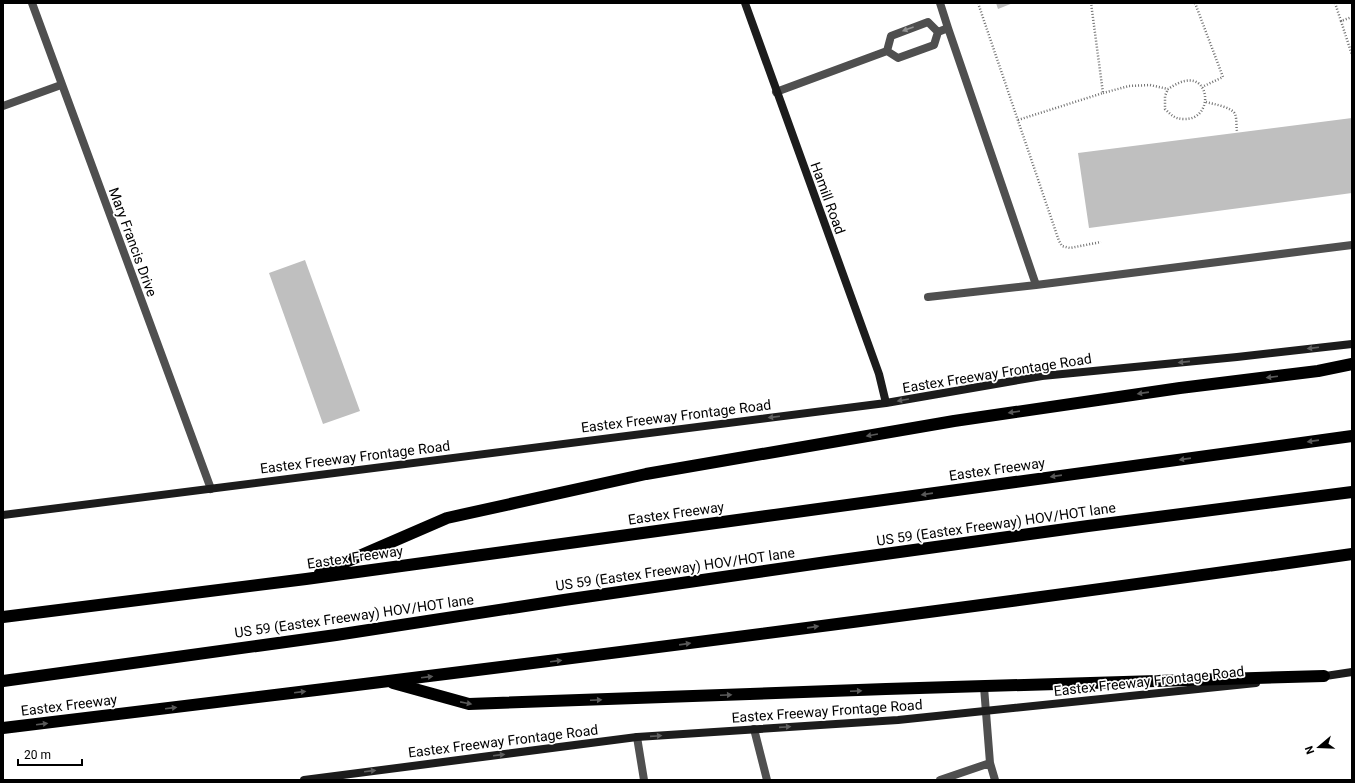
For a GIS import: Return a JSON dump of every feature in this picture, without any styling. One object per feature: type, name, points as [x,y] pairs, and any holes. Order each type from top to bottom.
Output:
[{"type":"highway","points":[[306,579],[447,518],[646,474],[954,421],[1180,388],[1318,371],[1352,364]]},
{"type":"highway","name":"Eastex Freeway","points":[[3,617],[306,579],[1352,436]]},
{"type":"highway","name":"US 59 (Eastex Freeway) HOV/HOT lane","points":[[3,681],[336,636],[564,600],[827,562],[1352,492]]},
{"type":"highway","name":"Eastex Freeway","points":[[3,728],[388,682],[1205,575],[1352,554]]},
{"type":"highway","points":[[388,682],[469,704],[1324,676]]},
{"type":"main road","name":"Hamill Road","points":[[745,3],[879,374],[886,403]]},
{"type":"main road","name":"Eastex Freeway Frontage Road","points":[[3,515],[886,403],[1042,376],[1352,344]]},
{"type":"main road","name":"Eastex Freeway Frontage Road","points":[[304,780],[637,737],[898,720],[1352,672]]},
{"type":"street","name":"Mary Francis Drive","points":[[32,3],[211,489]]},
{"type":"street","points":[[940,3],[1036,285]]},
{"type":"street","points":[[887,51],[891,36],[928,22],[938,32]]},
{"type":"street","points":[[938,32],[948,28]]},
{"type":"street","points":[[887,51],[898,58],[934,45],[938,32]]},
{"type":"street","points":[[776,92],[887,51]]},
{"type":"street","points":[[3,106],[61,85]]},
{"type":"street","points":[[928,297],[1036,285],[1352,245]]},
{"type":"street","points":[[984,687],[990,763],[995,780]]},
{"type":"street","points":[[754,730],[768,780]]},
{"type":"street","points":[[637,737],[644,780]]},
{"type":"street","points":[[940,780],[990,763]]},
{"type":"path","points":[[978,3],[1059,241],[1062,246],[1070,248],[1101,242]]},
{"type":"path","points":[[1091,3],[1103,93]]},
{"type":"path","points":[[1195,3],[1223,77],[1202,87]]},
{"type":"path","points":[[1335,3],[1352,55]]},
{"type":"path","points":[[1341,20],[1352,17]]},
{"type":"path","points":[[1018,120],[1129,86],[1150,85],[1168,89],[1184,81],[1193,80],[1198,82],[1206,95],[1206,102],[1198,116],[1191,119],[1176,118],[1170,115],[1165,109],[1165,96],[1168,89]]},
{"type":"path","points":[[1206,102],[1232,111],[1235,114],[1237,131]]},
{"type":"building","points":[[996,3],[1013,3],[998,9]]},
{"type":"building","points":[[1352,118],[1352,193],[1089,228],[1078,153]]},
{"type":"building","points":[[305,260],[360,411],[323,424],[269,273]]}]
